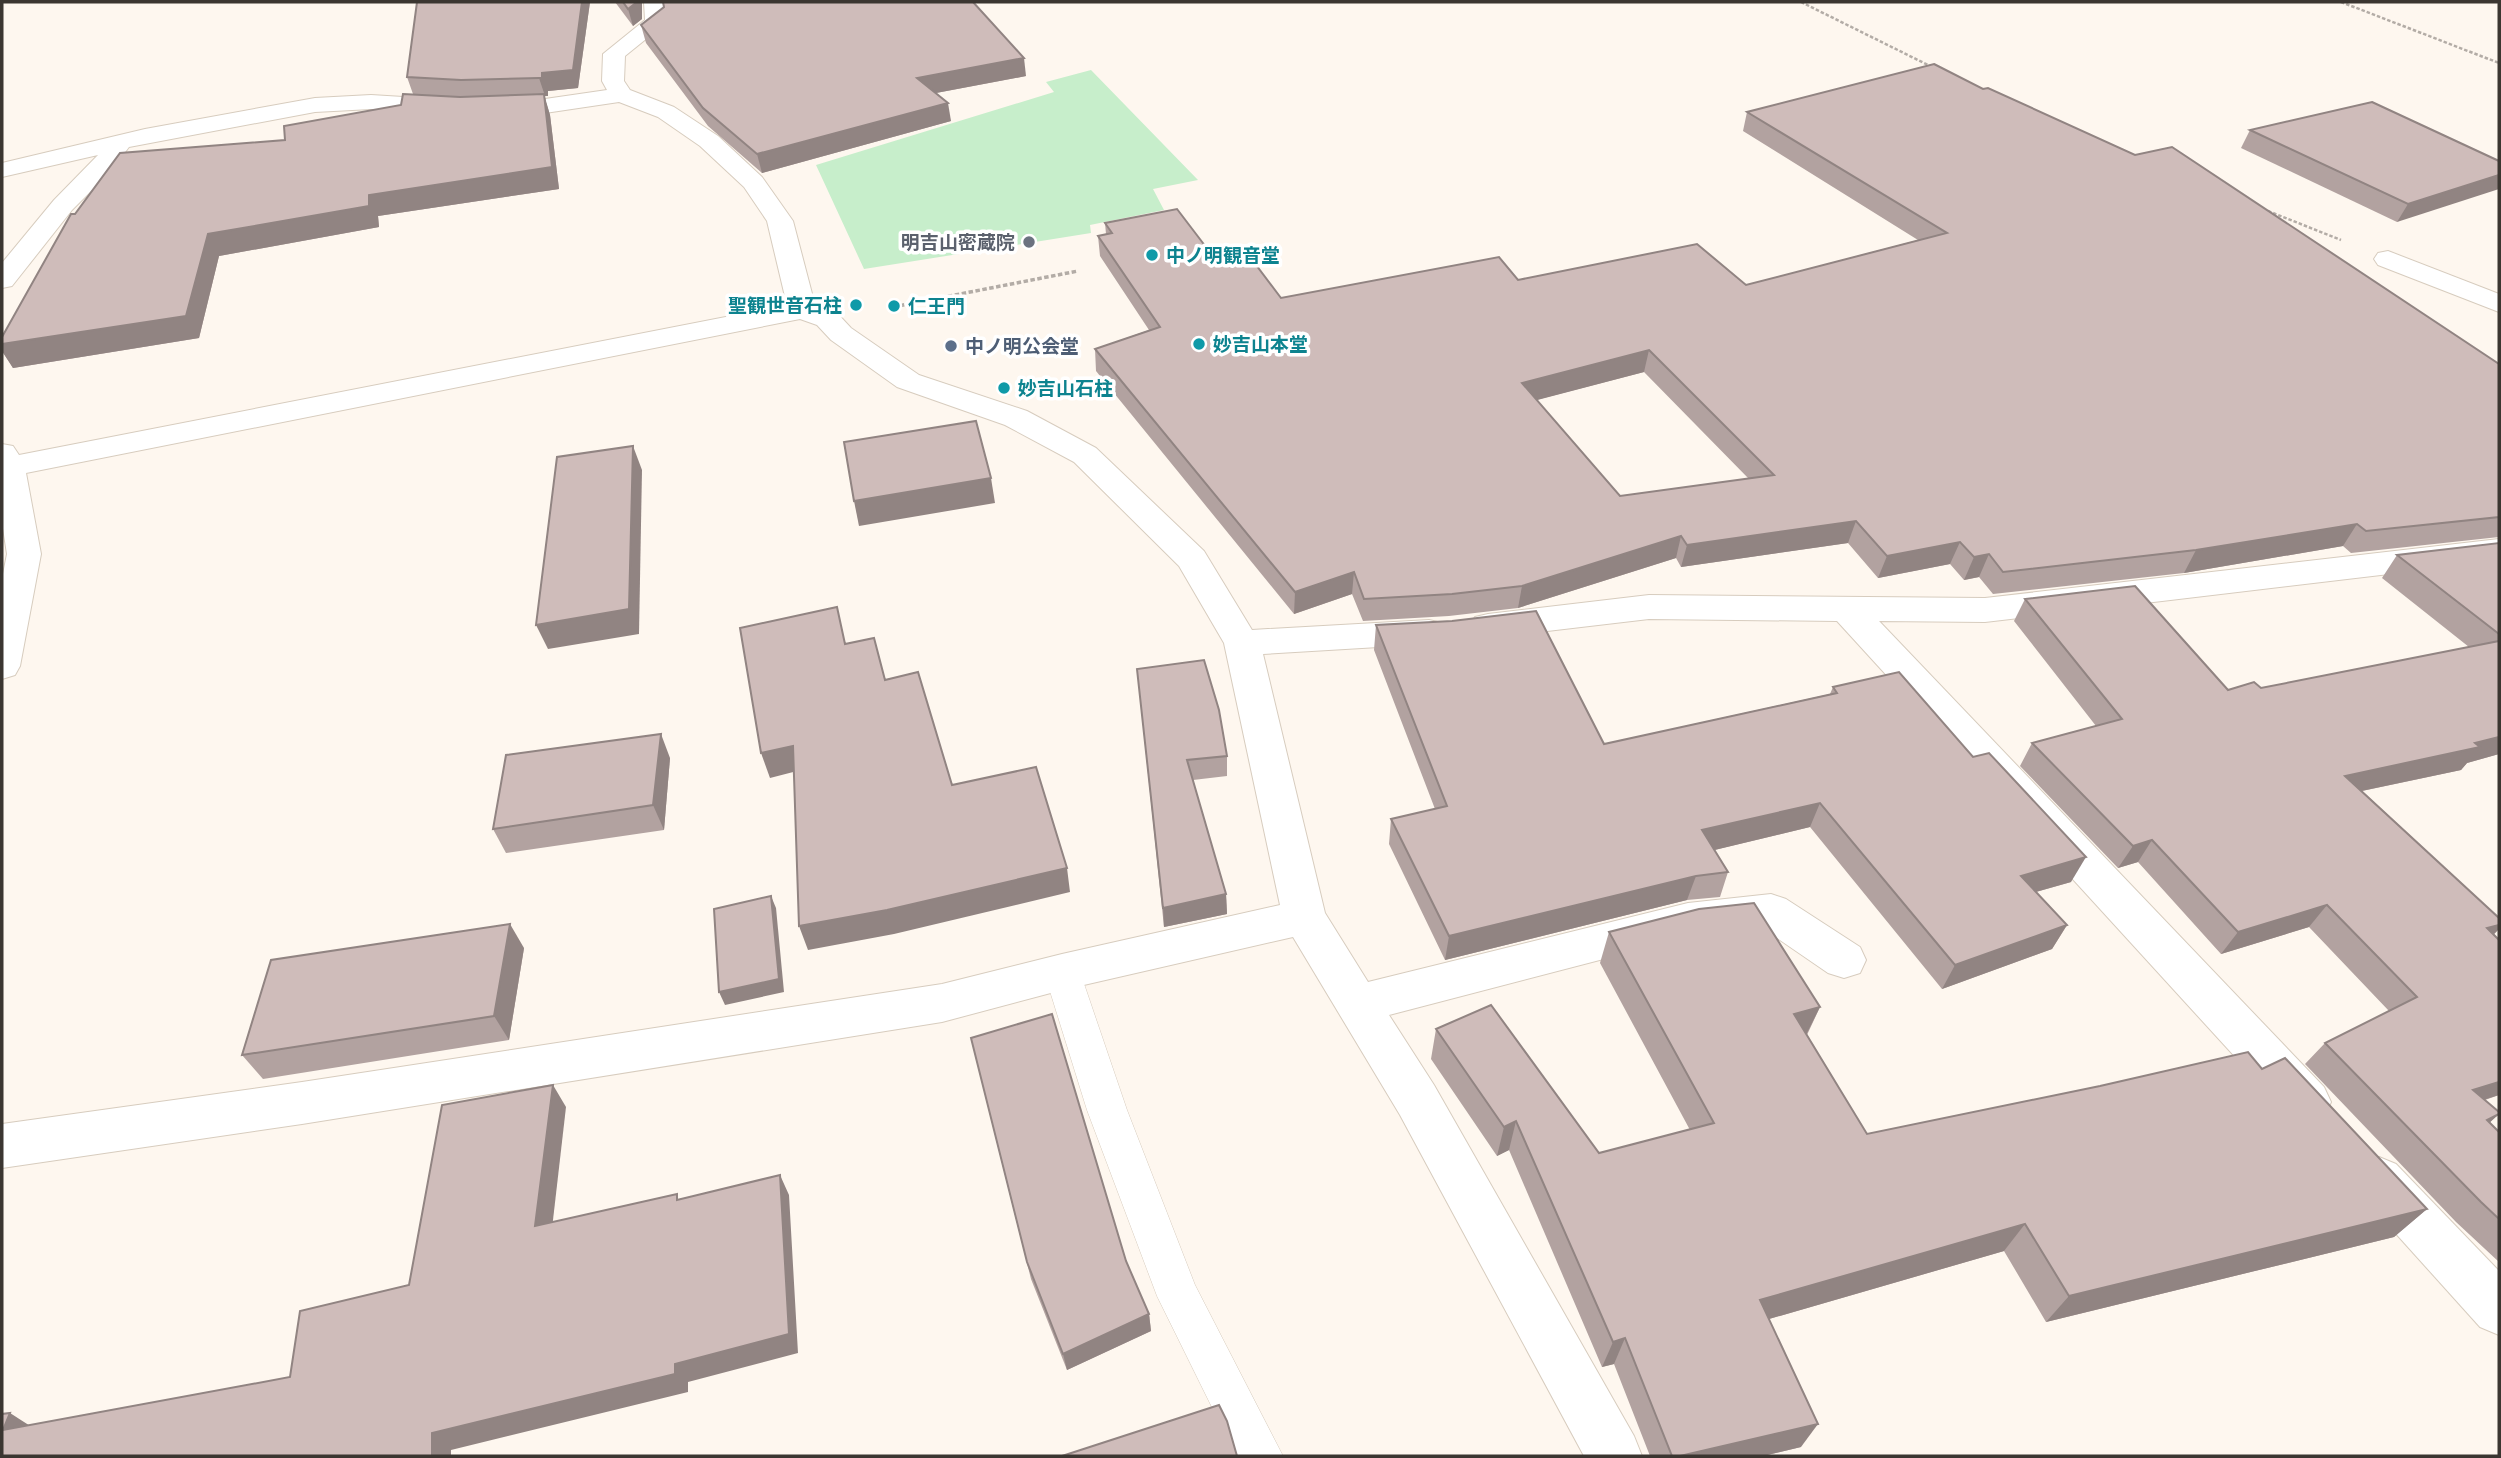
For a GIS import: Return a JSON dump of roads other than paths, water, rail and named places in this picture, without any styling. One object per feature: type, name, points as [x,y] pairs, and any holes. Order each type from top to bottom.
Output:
[{"type":"street","points":[[621,95],[613,81],[614,54],[656,22],[654,2]]},
{"type":"street","points":[[2,170],[120,142],[315,105],[371,102],[468,108],[545,106],[621,95],[666,112],[709,141],[753,182],[780,221],[815,315],[908,381],[1016,418],[1085,455],[1192,559],[1242,643],[1304,917],[1417,1100],[1614,1456]]},
{"type":"street","points":[[2,280],[63,205],[102,167],[120,142]]},
{"type":"street","points":[[2388,259],[2499,304]]},
{"type":"street","points":[[2,666],[24,554],[5,460],[815,315]]},
{"type":"street","points":[[1242,643],[1449,631],[1649,607],[1985,610],[2499,550]]},
{"type":"street","points":[[1846,608],[2499,1308]]},
{"type":"street","points":[[1357,1004],[1688,920],[1771,911],[1844,960]]},
{"type":"street","points":[[2,1146],[288,1105],[942,1003],[1062,972],[1304,917]]},
{"type":"lane","points":[[1062,972],[1107,1110],[1178,1296],[1260,1456]]},
{"type":"place","name":"明吉山密蔵院","points":[[1029,242]]},
{"type":"place","name":"中ノ明観音堂","points":[[1152,255]]},
{"type":"place","name":"聖観世音石柱","points":[[856,305]]},
{"type":"place","name":"仁王門","points":[[894,306]]},
{"type":"place","name":"妙吉山本堂","points":[[1199,344]]},
{"type":"place","name":"中ノ明公会堂","points":[[951,346]]},
{"type":"place","name":"妙吉山石柱","points":[[1004,388]]}]
